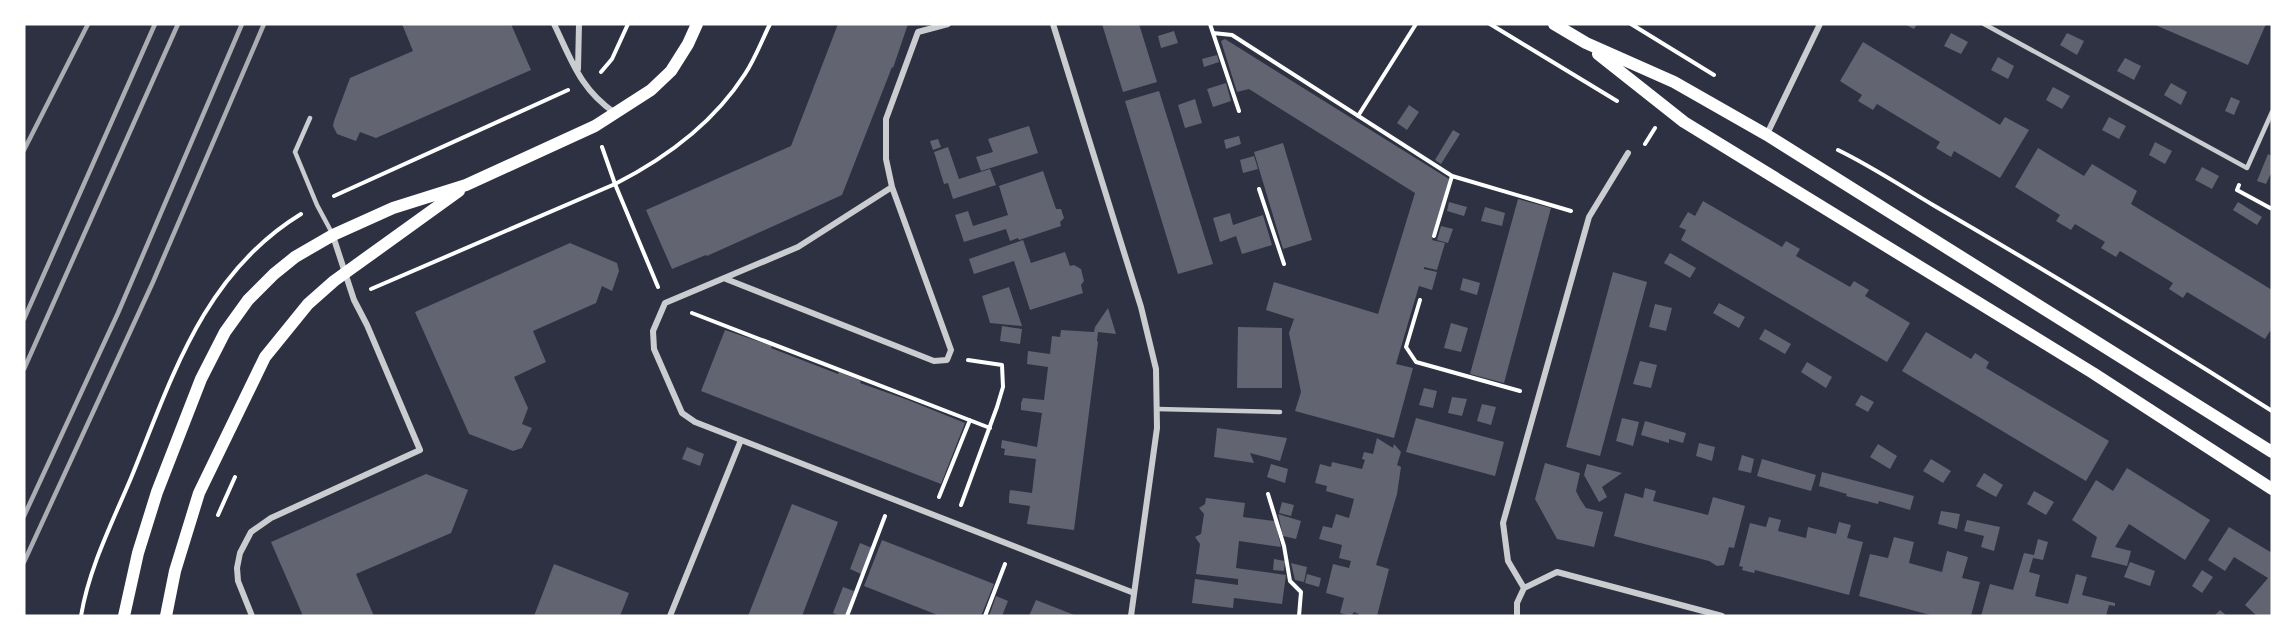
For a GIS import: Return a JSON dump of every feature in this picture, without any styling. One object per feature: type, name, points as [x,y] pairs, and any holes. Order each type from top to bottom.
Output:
[{"type":"main road","points":[[124,616],[138,553],[157,492],[201,379],[225,332],[248,300],[274,274],[333,235],[393,208],[466,185],[595,126],[651,90],[671,71],[688,44],[697,24]]},
{"type":"main road","points":[[1554,24],[1586,43],[1674,82],[1767,135],[2272,452]]},
{"type":"main road","points":[[1586,43],[1684,122],[2093,373],[2272,489]]},
{"type":"main road","points":[[166,616],[175,571],[199,493],[265,357],[308,304],[345,272],[466,185]]},
{"type":"street","points":[[554,24],[583,84],[597,101],[615,112]]},
{"type":"street","points":[[578,72],[579,24]]},
{"type":"street","points":[[726,279],[934,361],[947,360],[951,350],[892,187],[886,159],[886,119],[921,24]]},
{"type":"street","points":[[918,32],[948,24]]},
{"type":"street","points":[[1053,24],[1141,307],[1156,369],[1157,428],[1131,616]]},
{"type":"street","points":[[1767,135],[1820,24]]},
{"type":"street","points":[[1524,588],[1508,561],[1503,524],[1589,217],[1628,153]]},
{"type":"street","points":[[892,187],[798,247],[665,303],[653,331],[654,349],[682,413],[695,422],[1134,593]]},
{"type":"street","points":[[252,616],[238,581],[237,568],[240,553],[251,532],[271,519],[420,450],[367,325],[354,300],[333,235]]},
{"type":"street","points":[[669,616],[741,440]]},
{"type":"street","points":[[1517,616],[1517,603],[1524,588],[1557,572],[1722,616]]},
{"type":"lane","points":[[1984,24],[2247,168],[2272,112]]},
{"type":"lane","points":[[310,117],[295,152],[317,205],[333,235]]},
{"type":"lane","points":[[1157,409],[1280,412]]},
{"type":"path","points":[[583,84],[600,73],[612,59],[628,24]]},
{"type":"path","points":[[354,300],[374,287],[615,184],[658,160],[686,140],[715,112],[746,74],[770,24]]},
{"type":"path","points":[[1210,24],[1239,111]]},
{"type":"path","points":[[1358,116],[1416,24]]},
{"type":"path","points":[[1490,24],[1618,102]]},
{"type":"path","points":[[1631,24],[1721,80]]},
{"type":"path","points":[[1213,33],[1232,35],[1452,176],[1589,217]]},
{"type":"path","points":[[1834,148],[1874,168],[1984,233],[2272,411]]},
{"type":"path","points":[[2247,168],[2237,190],[2272,209]]},
{"type":"path","points":[[1434,236],[1452,176]]},
{"type":"path","points":[[615,184],[665,303],[990,428]]},
{"type":"path","points":[[1259,189],[1284,264]]},
{"type":"path","points":[[1420,300],[1406,347],[1416,362],[1539,396]]},
{"type":"path","points":[[949,357],[1002,365],[1003,387],[955,523]]},
{"type":"path","points":[[932,514],[970,420]]},
{"type":"path","points":[[215,523],[238,469]]},
{"type":"path","points":[[1268,494],[1284,546],[1290,581],[1301,592],[1299,616]]},
{"type":"path","points":[[846,616],[892,499]]},
{"type":"path","points":[[985,616],[1012,545]]},
{"type":"building","points":[[402,24],[511,24],[531,70],[376,138],[360,132],[356,141],[337,134],[333,126],[334,121],[350,78],[413,51]]},
{"type":"building","points":[[838,24],[908,24],[893,68],[842,195],[707,256],[672,269],[646,210],[791,146]]},
{"type":"building","points":[[1102,24],[1139,24],[1157,82],[1123,92]]},
{"type":"building","points":[[1904,24],[1917,24],[1914,29]]},
{"type":"building","points":[[2153,24],[2266,24],[2248,65]]},
{"type":"building","points":[[1174,31],[1178,43],[1161,48],[1158,36]]},
{"type":"building","points":[[1951,33],[1968,42],[1961,54],[1944,46]]},
{"type":"building","points":[[2067,33],[2084,41],[2077,55],[2060,45]]},
{"type":"building","points":[[1225,39],[1449,179],[1432,240],[1445,243],[1437,270],[1424,267],[1424,269],[1437,272],[1432,290],[1419,286],[1396,364],[1413,368],[1394,438],[1295,411],[1301,392],[1289,333],[1294,319],[1266,310],[1274,282],[1378,314],[1415,193],[1249,89],[1237,92],[1221,41]]},
{"type":"building","points":[[1863,42],[2000,125],[2005,117],[2029,130],[2000,178],[1954,151],[1951,157],[1936,148],[1940,142],[1877,104],[1873,110],[1858,101],[1862,95],[1840,81]]},
{"type":"building","points":[[1217,55],[1219,62],[1204,67],[1202,59]]},
{"type":"building","points":[[1998,57],[2014,66],[2008,79],[1991,70]]},
{"type":"building","points":[[2125,58],[2141,66],[2134,80],[2117,71]]},
{"type":"building","points":[[1226,83],[1231,101],[1213,107],[1207,89]]},
{"type":"building","points":[[2171,83],[2187,92],[2181,105],[2164,95]]},
{"type":"building","points":[[2053,87],[2070,96],[2062,109],[2046,100]]},
{"type":"building","points":[[1159,91],[1213,264],[1178,274],[1125,101]]},
{"type":"building","points":[[2231,97],[2240,101],[2234,115],[2225,111]]},
{"type":"building","points":[[1195,99],[1202,123],[1185,128],[1178,105]]},
{"type":"building","points":[[1409,105],[1419,112],[1407,130],[1397,123]]},
{"type":"building","points":[[2109,117],[2126,126],[2119,139],[2102,130]]},
{"type":"building","points":[[1029,126],[1038,153],[981,171],[976,157],[993,152],[988,139]]},
{"type":"building","points":[[1453,130],[1460,134],[1441,164],[1435,160]]},
{"type":"building","points":[[1239,136],[1241,144],[1226,149],[1224,140]]},
{"type":"building","points":[[938,139],[941,147],[933,150],[930,141]]},
{"type":"building","points":[[2155,142],[2172,151],[2165,164],[2149,155]]},
{"type":"building","points":[[1283,143],[1312,240],[1283,249],[1254,152]]},
{"type":"building","points":[[948,147],[959,179],[990,169],[996,185],[953,199],[948,183],[944,184],[934,152]]},
{"type":"building","points":[[2038,148],[2084,176],[2092,164],[2137,191],[2131,204],[2272,290],[2272,328],[2265,339],[2187,292],[2183,298],[2169,289],[2173,283],[2120,251],[2116,257],[2101,248],[2105,242],[2075,224],[2071,230],[2056,221],[2060,215],[2015,187]]},
{"type":"building","points":[[2268,154],[2272,156],[2272,171],[2266,184],[2257,181]]},
{"type":"building","points":[[1254,156],[1258,169],[1243,173],[1240,160]]},
{"type":"building","points":[[2202,167],[2219,176],[2212,189],[2195,180]]},
{"type":"building","points":[[1043,171],[1056,209],[1061,209],[1064,218],[1060,222],[1061,226],[1019,240],[1018,238],[1010,241],[1006,229],[964,242],[955,215],[968,211],[973,226],[1008,215],[999,186]]},
{"type":"building","points":[[1518,199],[1551,208],[1504,383],[1470,374]]},
{"type":"building","points":[[1703,201],[1782,247],[1786,241],[1800,249],[1796,256],[1850,287],[1854,281],[1869,290],[1865,296],[1910,323],[1887,362],[1681,240],[1686,230],[1679,227],[1688,212],[1695,216]]},
{"type":"building","points":[[1449,202],[1467,207],[1464,216],[1447,211]]},
{"type":"building","points":[[2238,202],[2262,217],[2257,225],[2233,210]]},
{"type":"building","points":[[1485,207],[1505,213],[1502,226],[1481,221]]},
{"type":"building","points":[[1230,213],[1233,225],[1263,215],[1272,245],[1242,254],[1236,236],[1220,242],[1213,218]]},
{"type":"building","points":[[1441,226],[1453,229],[1448,243],[1437,240]]},
{"type":"building","points":[[1023,240],[1031,263],[1065,252],[1070,266],[1074,265],[1081,269],[1084,281],[1081,285],[1083,293],[1030,310],[1014,261],[974,274],[969,259]]},
{"type":"building","points":[[570,243],[617,263],[619,271],[612,291],[602,286],[596,303],[533,331],[546,362],[514,377],[528,408],[522,424],[532,428],[522,448],[513,451],[469,434],[415,312]]},
{"type":"building","points":[[1670,253],[1696,268],[1690,278],[1664,263]]},
{"type":"building","points":[[1613,272],[1647,282],[1600,456],[1566,447]]},
{"type":"building","points":[[1463,278],[1480,283],[1477,295],[1460,290]]},
{"type":"building","points":[[1009,287],[1022,326],[990,323],[982,296]]},
{"type":"building","points":[[1719,303],[1745,317],[1739,328],[1713,313]]},
{"type":"building","points":[[1655,304],[1672,308],[1666,331],[1649,327]]},
{"type":"building","points":[[1108,308],[1116,334],[1098,332],[1074,530],[1027,524],[1030,506],[1009,503],[1009,497],[1010,490],[1032,493],[1036,459],[1004,455],[1005,449],[1001,448],[1002,440],[1037,447],[1042,413],[1021,410],[1021,403],[1023,398],[1044,400],[1048,367],[1027,364],[1028,351],[1050,354],[1052,336],[1060,337],[1061,330],[1094,332]]},
{"type":"building","points":[[1451,323],[1468,328],[1461,352],[1444,348]]},
{"type":"building","points":[[1002,326],[1022,329],[1020,344],[1000,341]]},
{"type":"building","points":[[1238,327],[1282,328],[1282,388],[1237,388]]},
{"type":"building","points":[[1765,329],[1791,344],[1785,354],[1759,339]]},
{"type":"building","points":[[725,330],[772,346],[771,348],[838,374],[839,372],[861,381],[860,383],[965,423],[941,484],[701,391]]},
{"type":"building","points":[[1926,332],[1971,359],[1975,353],[1989,362],[1986,368],[2109,441],[2086,481],[1902,371]]},
{"type":"building","points":[[1640,361],[1657,365],[1651,388],[1633,384]]},
{"type":"building","points":[[1807,362],[1832,377],[1826,388],[1801,372]]},
{"type":"building","points":[[1424,388],[1437,391],[1433,408],[1419,405]]},
{"type":"building","points":[[1861,395],[1874,402],[1868,412],[1855,405]]},
{"type":"building","points":[[1452,397],[1467,399],[1462,416],[1448,413]]},
{"type":"building","points":[[1482,404],[1496,407],[1491,425],[1477,421]]},
{"type":"building","points":[[1416,418],[1504,442],[1495,476],[1406,452]]},
{"type":"building","points":[[1622,418],[1639,422],[1633,446],[1616,441]]},
{"type":"building","points":[[1645,421],[1686,433],[1683,443],[1669,439],[1669,443],[1641,435]]},
{"type":"building","points":[[1217,428],[1287,438],[1280,461],[1250,453],[1254,463],[1214,457]]},
{"type":"building","points":[[1377,438],[1393,448],[1394,444],[1401,452],[1397,465],[1401,467],[1397,494],[1376,565],[1389,569],[1377,616],[1358,616],[1359,614],[1354,612],[1351,616],[1340,613],[1344,598],[1326,593],[1333,564],[1349,568],[1351,561],[1339,558],[1342,545],[1319,539],[1323,526],[1332,528],[1336,514],[1349,518],[1354,499],[1326,491],[1327,486],[1315,483],[1320,464],[1331,467],[1332,462],[1362,469],[1365,460],[1362,459],[1364,452],[1373,454]]},
{"type":"building","points":[[1699,443],[1715,447],[1712,461],[1696,456]]},
{"type":"building","points":[[1878,444],[1897,456],[1890,469],[1870,457]]},
{"type":"building","points":[[687,447],[704,454],[700,466],[682,459]]},
{"type":"building","points":[[1742,455],[1754,459],[1751,473],[1738,470]]},
{"type":"building","points":[[1762,459],[1816,475],[1811,491],[1757,476]]},
{"type":"building","points":[[1931,459],[1951,471],[1943,483],[1923,471]]},
{"type":"building","points":[[1545,463],[1580,473],[1576,491],[1580,499],[1586,508],[1603,512],[1594,547],[1557,539],[1535,499]]},
{"type":"building","points":[[1271,464],[1288,469],[1285,483],[1267,477]]},
{"type":"building","points":[[1587,464],[1622,473],[1602,487],[1607,497],[1599,502],[1584,475]]},
{"type":"building","points":[[2127,468],[2210,520],[2185,560],[2129,524],[2115,547],[2131,551],[2127,566],[2091,557],[2097,537],[2072,520],[2096,480],[2113,491]]},
{"type":"building","points":[[1822,472],[1914,496],[1910,510],[1879,501],[1878,504],[1846,496],[1847,494],[1819,486]]},
{"type":"building","points":[[1984,473],[2003,485],[1996,497],[1976,486]]},
{"type":"building","points":[[426,474],[468,490],[451,533],[356,574],[374,616],[303,616],[271,542]]},
{"type":"building","points":[[1645,488],[1656,491],[1653,501],[1708,515],[1713,497],[1745,506],[1734,548],[1729,547],[1724,565],[1717,566],[1709,561],[1614,536],[1625,493],[1643,498]]},
{"type":"building","points":[[2034,491],[2054,502],[2046,515],[2027,504]]},
{"type":"building","points":[[1206,498],[1245,503],[1243,517],[1275,521],[1281,547],[1239,541],[1236,568],[1286,575],[1282,604],[1234,598],[1233,608],[1192,603],[1195,579],[1238,585],[1238,579],[1196,574],[1200,544],[1195,537],[1201,534],[1204,514],[1199,508],[1205,504]]},
{"type":"building","points":[[1282,502],[1294,505],[1291,516],[1279,513]]},
{"type":"building","points":[[792,504],[838,522],[802,616],[748,616]]},
{"type":"building","points":[[1941,511],[1960,514],[1957,529],[1938,524]]},
{"type":"building","points":[[1278,514],[1301,521],[1296,539],[1283,536]]},
{"type":"building","points":[[1769,517],[1781,520],[1778,531],[1806,538],[1808,527],[1836,534],[1839,522],[1851,525],[1847,538],[1863,542],[1849,595],[1755,570],[1754,573],[1742,570],[1743,567],[1739,566],[1750,523],[1766,527]]},
{"type":"building","points":[[1967,520],[2000,527],[1994,551],[1981,547],[1984,536],[1964,531]]},
{"type":"building","points":[[2229,527],[2272,553],[2272,616],[2257,616],[2245,605],[2268,578],[2234,557],[2225,571],[2208,560]]},
{"type":"building","points":[[1894,537],[1914,542],[1909,563],[1942,572],[1947,551],[1968,557],[1962,578],[1980,582],[1971,616],[1934,616],[1859,596],[1870,554],[1888,558]]},
{"type":"building","points":[[2038,539],[2048,542],[2043,560],[2033,558],[2029,572],[2040,575],[2035,596],[2068,604],[2076,574],[2087,577],[2082,595],[2115,603],[2115,606],[2109,605],[2106,616],[1981,616],[1990,584],[2013,590],[2024,553],[2034,555]]},
{"type":"building","points":[[882,540],[994,584],[981,616],[940,616],[864,586]]},
{"type":"building","points":[[860,543],[872,548],[861,574],[850,569]]},
{"type":"building","points":[[1274,559],[1285,561],[1284,571],[1273,570]]},
{"type":"building","points":[[2130,562],[2155,571],[2150,586],[2124,577]]},
{"type":"building","points":[[1291,563],[1307,567],[1304,582],[1295,580]]},
{"type":"building","points":[[554,564],[629,593],[620,616],[534,616]]},
{"type":"building","points":[[2202,570],[2213,577],[2202,593],[2192,586]]},
{"type":"building","points":[[1307,574],[1321,578],[1319,587],[1305,583]]},
{"type":"building","points":[[843,587],[854,591],[845,616],[840,616],[833,613]]},
{"type":"building","points":[[996,596],[1008,601],[1002,616],[989,616]]},
{"type":"building","points":[[1036,600],[1077,616],[1029,616]]},
{"type":"building","points":[[2220,610],[2227,616],[2214,616]]},
{"type":"railway","points":[[24,150],[88,24]]},
{"type":"railway","points":[[24,319],[155,24]]},
{"type":"railway","points":[[24,369],[178,24]]},
{"type":"railway","points":[[24,516],[118,313],[242,24]]},
{"type":"railway","points":[[24,562],[153,282],[264,24]]}]
